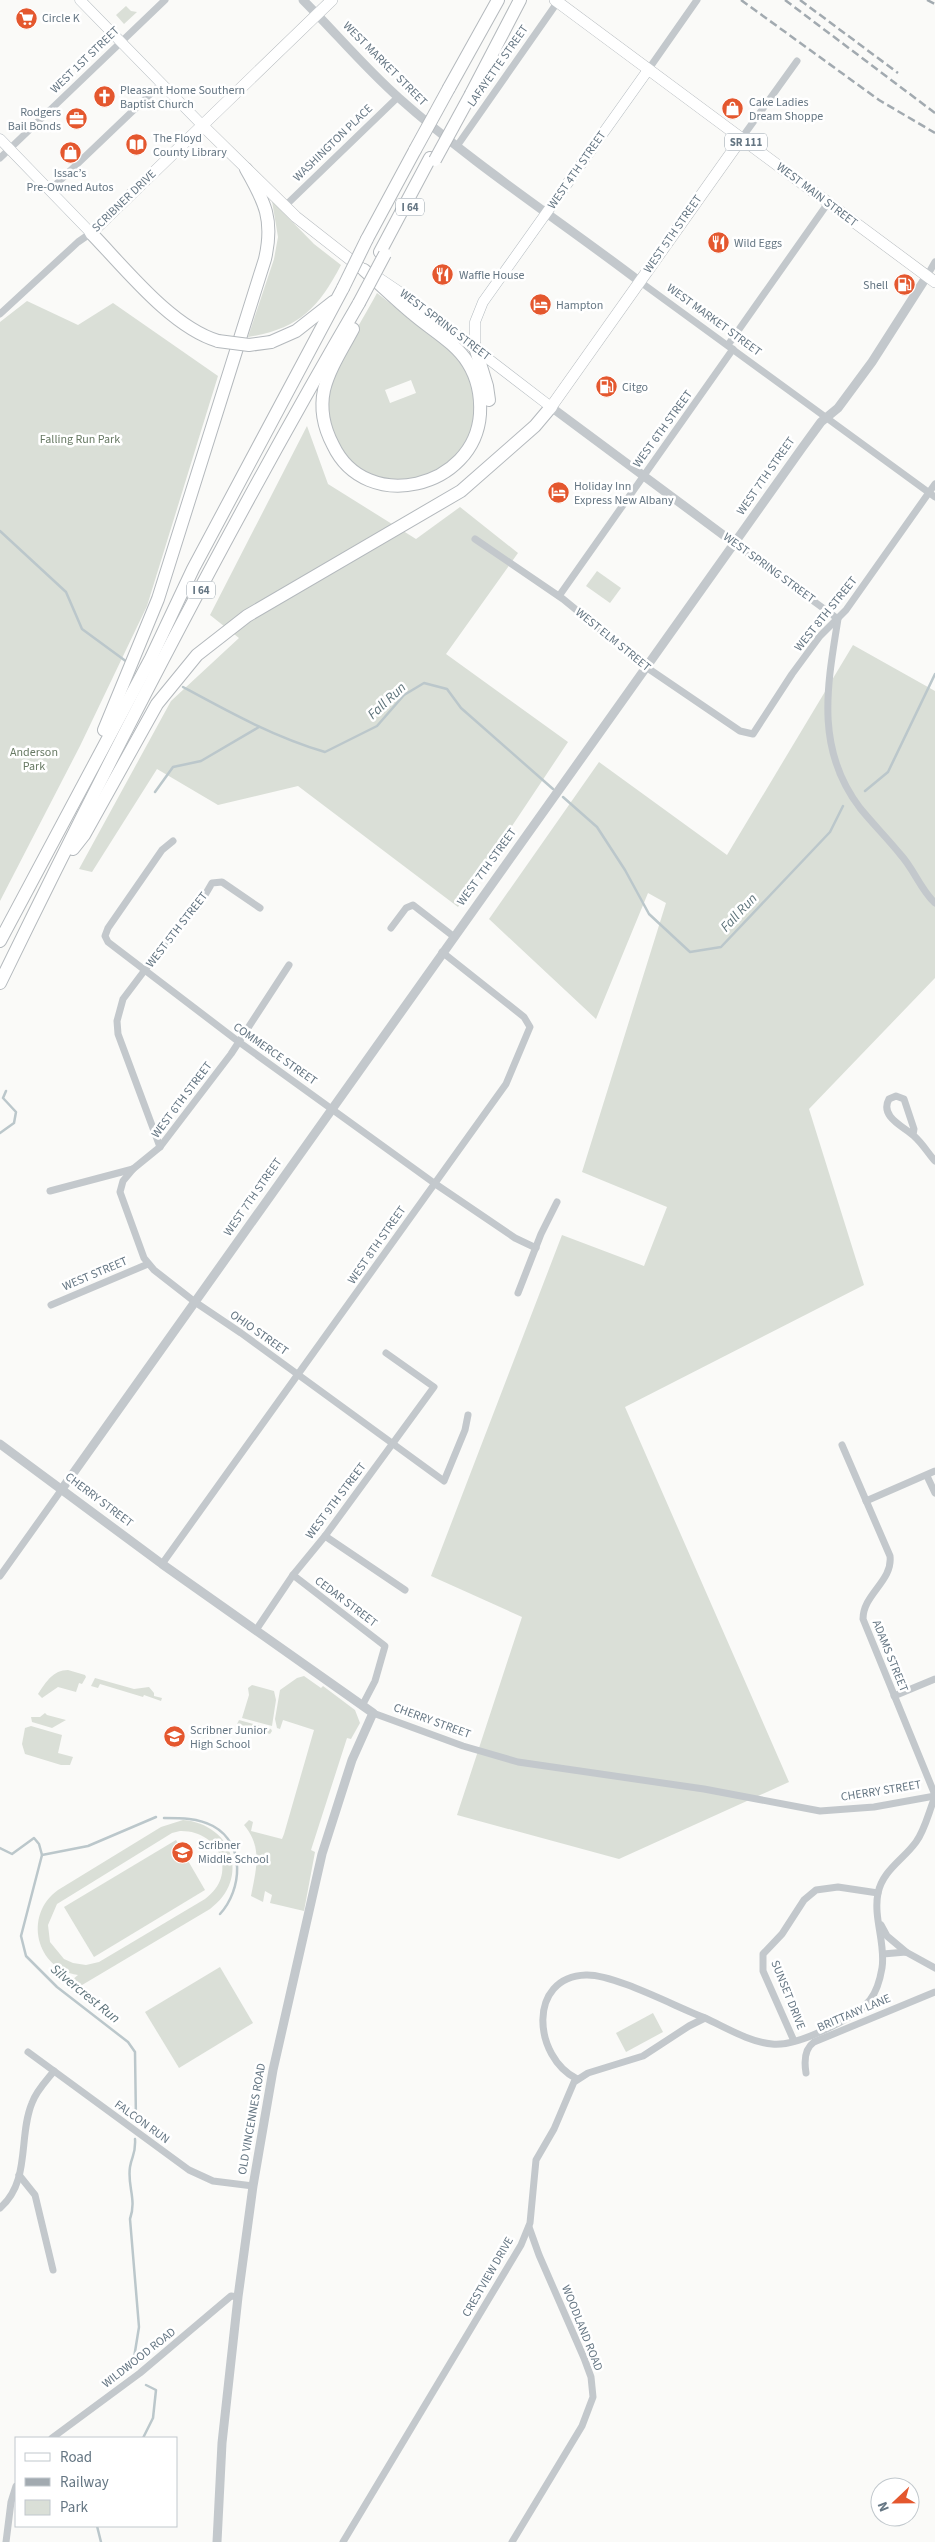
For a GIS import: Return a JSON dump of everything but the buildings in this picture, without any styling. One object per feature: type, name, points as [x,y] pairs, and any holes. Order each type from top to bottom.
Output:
[{"type":"highway","points":[[509,17],[514,0]]},
{"type":"highway","name":"I 64","points":[[0,983],[49,882],[304,398],[509,17],[520,0]]},
{"type":"highway","name":"I 64","points":[[0,941],[129,699],[194,570],[340,294],[367,239],[496,3]]},
{"type":"highway","points":[[78,795],[158,599],[265,259],[270,230],[268,217],[260,192],[246,169]]},
{"type":"highway","points":[[91,233],[168,311],[202,336],[218,341],[249,345],[271,342],[296,332],[340,294]]},
{"type":"highway","points":[[364,270],[459,352],[468,363],[479,389],[478,431]]},
{"type":"highway","points":[[357,301],[358,318],[329,375],[322,407],[329,437],[336,451],[346,464],[358,474],[382,484],[409,485],[421,483],[447,471],[468,450],[488,410],[489,404],[487,386],[475,347]]},
{"type":"highway","points":[[129,699],[176,625],[357,301]]},
{"type":"highway","points":[[49,882],[84,834],[157,704],[197,655],[248,616],[461,491],[535,426],[551,407]]},
{"type":"main road","name":"WEST SPRING STREET","points":[[80,0],[246,169],[323,239],[364,270],[413,301],[551,407]]},
{"type":"main road","name":"SCRIBNER DRIVE","points":[[91,233],[332,0]]},
{"type":"main road","name":"WEST MAIN STREET","points":[[557,1],[931,279]]},
{"type":"main road","name":"WEST 4TH STREET","points":[[475,347],[474,329],[480,307],[648,70]]},
{"type":"main road","name":"WEST 5TH STREET","points":[[551,407],[741,138]]},
{"type":"main road","points":[[0,139],[91,233]]},
{"type":"street","name":"WEST 1ST STREET","points":[[0,158],[165,0]]},
{"type":"street","name":"WEST MARKET STREET","points":[[303,0],[398,97],[457,146],[932,495]]},
{"type":"street","name":"WEST 4TH STREET","points":[[648,70],[697,0]]},
{"type":"street","name":"LAFAYETTE STREET","points":[[457,146],[557,1]]},
{"type":"street","name":"WEST 5TH STREET","points":[[741,138],[797,61]]},
{"type":"street","points":[[50,190],[162,83]]},
{"type":"street","name":"WASHINGTON PLACE","points":[[285,206],[398,97]]},
{"type":"street","name":"WEST 6TH STREET","points":[[559,596],[643,476],[828,203]]},
{"type":"street","name":"SCRIBNER DRIVE","points":[[0,314],[78,242],[91,233]]},
{"type":"street","name":"WEST 7TH STREET","points":[[62,1489],[453,936],[819,424],[838,408],[872,362],[931,279],[935,262]]},
{"type":"street","name":"WEST SPRING STREET","points":[[551,407],[838,619]]},
{"type":"street","name":"WEST 8TH STREET","points":[[753,734],[792,674],[820,636],[838,619],[932,495],[935,484]]},
{"type":"street","name":"WEST ELM STREET","points":[[476,539],[559,596],[646,667],[740,731],[753,734]]},
{"type":"street","points":[[838,619],[828,688],[827,715],[830,743],[839,771],[860,808],[906,860],[924,891],[935,903]]},
{"type":"street","name":"COMMERCE STREET","points":[[173,841],[162,850],[105,936],[108,942],[239,1042],[332,1107],[434,1183],[515,1238],[536,1248]]},
{"type":"street","name":"WEST 5TH STREET","points":[[160,1147],[122,1045],[117,1024],[119,1009],[123,999],[163,946],[198,907],[212,883],[222,882],[260,908]]},
{"type":"street","points":[[391,928],[406,908],[413,905],[453,936]]},
{"type":"street","name":"WEST 8TH STREET","points":[[162,1564],[506,1084],[530,1027],[524,1017],[442,952]]},
{"type":"street","name":"WEST 6TH STREET","points":[[50,1191],[133,1170],[160,1147],[239,1042],[290,966]]},
{"type":"street","points":[[913,1135],[914,1129],[904,1100],[896,1096],[889,1099],[886,1106],[897,1126],[913,1135],[935,1161]]},
{"type":"street","name":"OHIO STREET","points":[[133,1170],[123,1181],[120,1192],[148,1264],[195,1302],[298,1374],[444,1481],[465,1430],[468,1415]]},
{"type":"street","points":[[518,1294],[557,1202]]},
{"type":"street","name":"WEST STREET","points":[[51,1305],[148,1264]]},
{"type":"street","name":"WEST 9TH STREET","points":[[256,1630],[293,1575],[325,1536],[434,1387],[386,1353]]},
{"type":"street","name":"CHERRY STREET","points":[[0,1444],[162,1564],[373,1713],[463,1746],[518,1762],[704,1788],[820,1811],[860,1808],[935,1796]]},
{"type":"street","name":"ADAMS STREET","points":[[842,1445],[890,1556],[891,1566],[865,1606],[863,1619],[935,1796]]},
{"type":"street","points":[[866,1501],[935,1471]]},
{"type":"street","points":[[927,1476],[935,1492]]},
{"type":"street","points":[[0,1576],[62,1489]]},
{"type":"street","points":[[325,1536],[405,1590]]},
{"type":"street","name":"CEDAR STREET","points":[[293,1575],[385,1646],[375,1681],[362,1706]]},
{"type":"street","points":[[894,1696],[935,1679]]},
{"type":"street","name":"OLD VINCENNES ROAD","points":[[217,2542],[222,2443],[238,2297],[244,2269],[253,2186],[273,2070],[322,1854],[352,1760],[373,1713]]},
{"type":"street","name":"SUNSET DRIVE","points":[[577,2079],[563,2071],[549,2054],[542,2029],[543,2013],[549,1996],[560,1984],[573,1978],[588,1975],[612,1980],[764,2043],[781,2044],[794,2041],[847,2018],[864,2006],[879,1983],[883,1954],[878,1915],[878,1893],[888,1872],[920,1836],[935,1796]]},
{"type":"street","name":"SUNSET DRIVE","points":[[794,2041],[763,1971],[763,1954],[782,1934],[804,1900],[816,1890],[838,1887],[878,1893]]},
{"type":"street","name":"SUNSET DRIVE","points":[[878,1915],[887,1936],[906,1952],[935,1968]]},
{"type":"street","points":[[883,1954],[906,1952]]},
{"type":"street","name":"BRITTANY LANE","points":[[806,2073],[805,2054],[808,2047],[814,2042],[935,1992]]},
{"type":"street","points":[[577,2079],[588,2073],[643,2056],[705,2018]]},
{"type":"street","name":"FALCON RUN","points":[[28,2052],[200,2177],[253,2186]]},
{"type":"street","points":[[0,2208],[12,2195],[19,2175],[32,2103],[54,2071]]},
{"type":"street","name":"CRESTVIEW DRIVE","points":[[344,2542],[513,2259],[529,2226],[536,2160],[562,2111],[570,2088],[577,2079]]},
{"type":"street","points":[[19,2175],[35,2195],[52,2270]]},
{"type":"street","name":"WOODLAND ROAD","points":[[512,2542],[582,2426],[592,2397],[591,2377],[584,2358],[539,2255],[529,2226]]},
{"type":"street","name":"WILDWOOD ROAD","points":[[53,2437],[140,2374],[231,2296],[238,2297]]},
{"type":"street","points":[[6,2542],[11,2502],[15,2489]]},
{"type":"green space","points":[[126,6],[131,11],[137,12],[124,24],[116,15]]},
{"type":"green space","points":[[272,201],[314,244],[341,265],[324,294],[305,314],[280,329],[248,337],[274,259],[278,237]]},
{"type":"green space","points":[[377,293],[451,351],[472,385],[475,417],[464,444],[443,466],[416,478],[387,480],[359,469],[338,443],[330,423],[328,400],[335,373],[348,345]],"holes":[[[411,380],[416,393],[390,403],[385,390]]]},
{"type":"green space","points":[[27,301],[78,325],[113,303],[218,376],[147,606],[80,746],[0,901],[0,322]]},
{"type":"green space","points":[[307,426],[328,484],[416,539],[460,507],[518,553],[446,654],[568,742],[458,907],[298,786],[218,805],[157,769],[92,872],[79,869],[171,701],[239,638],[210,615]]},
{"type":"green space","points":[[597,571],[621,588],[610,603],[586,586]]},
{"type":"green space","points":[[853,645],[935,691],[935,978],[809,1109],[864,1285],[625,1407],[789,1782],[619,1859],[457,1815],[522,1617],[431,1576],[562,1235],[644,1266],[667,1207],[582,1172],[666,903],[648,893],[596,1019],[489,919],[599,762],[727,855]]},
{"type":"green space","points":[[68,1670],[85,1675],[86,1677],[82,1684],[79,1683],[76,1692],[58,1687],[42,1698],[38,1694],[54,1674]]},
{"type":"green space","points":[[304,1676],[321,1688],[323,1686],[355,1710],[360,1723],[351,1739],[347,1738],[311,1850],[315,1852],[304,1911],[270,1903],[272,1895],[265,1891],[263,1902],[251,1896],[256,1868],[256,1850],[250,1833],[244,1825],[249,1820],[253,1822],[251,1831],[282,1839],[314,1730],[283,1720],[280,1729],[277,1728],[275,1719],[280,1690],[297,1678]]},
{"type":"green space","points":[[95,1678],[134,1689],[149,1687],[154,1696],[162,1698],[161,1701],[144,1695],[143,1697],[100,1684],[98,1688],[91,1686]]},
{"type":"green space","points":[[252,1685],[274,1691],[276,1700],[272,1726],[242,1718],[249,1695],[248,1688]]},
{"type":"green space","points":[[45,1713],[66,1720],[52,1728],[32,1722],[31,1717],[40,1717]]},
{"type":"green space","points":[[239,1720],[271,1729],[272,1731],[270,1734],[237,1724]]},
{"type":"green space","points":[[31,1726],[62,1735],[58,1753],[73,1757],[70,1765],[61,1765],[25,1754],[22,1744],[25,1728]]},
{"type":"green space","points":[[183,1820],[200,1824],[214,1831],[224,1842],[231,1855],[233,1869],[230,1883],[223,1897],[210,1909],[77,1988],[72,1980],[78,1975],[64,1971],[52,1963],[44,1952],[39,1940],[38,1926],[40,1913],[47,1901],[58,1890],[161,1827]],"holes":[[[180,1831],[194,1833],[206,1838],[214,1846],[220,1856],[223,1867],[221,1878],[215,1889],[205,1899],[99,1962],[86,1965],[64,1959],[50,1942],[48,1925],[57,1904],[172,1833]]]},
{"type":"green space","points":[[176,1840],[205,1890],[94,1957],[64,1907]]},
{"type":"green space","points":[[220,1967],[253,2023],[179,2068],[145,2012]]},
{"type":"green space","points":[[653,2013],[663,2032],[626,2052],[616,2033]]},
{"type":"waterway","name":"Fall Run","points":[[0,531],[66,592],[82,629],[127,662]]},
{"type":"waterway","name":"Fall Run","points":[[865,791],[888,772],[935,674]]},
{"type":"waterway","name":"Fall Run","points":[[183,687],[235,715],[288,739],[325,752],[377,726],[404,695],[424,683],[447,689],[461,708],[553,789]]},
{"type":"waterway","points":[[155,792],[173,767],[201,761],[259,727]]},
{"type":"waterway","name":"Fall Run","points":[[563,797],[597,827],[625,870],[649,914],[690,952],[721,947],[830,832],[843,806]]},
{"type":"waterway","points":[[0,1133],[14,1123],[16,1112],[3,1098],[6,1091]]},
{"type":"waterway","points":[[42,1855],[88,1846],[156,1817]]},
{"type":"waterway","points":[[164,1818],[189,1819],[207,1823],[224,1834],[231,1844],[236,1855],[236,1880],[233,1893],[220,1914]]},
{"type":"waterway","name":"Silvercrest Run","points":[[0,1848],[12,1854],[34,1838],[39,1844],[42,1855],[21,1936],[26,1956],[57,1987],[128,2042],[135,2052],[136,2121]]},
{"type":"waterway","name":"Silvercrest Run","points":[[133,2364],[139,2327],[130,2219],[133,2205],[129,2174],[135,2148],[135,2139]]},
{"type":"waterway","name":"Silvercrest Run","points":[[144,2437],[153,2418],[156,2390],[146,2385]]},
{"type":"waterway","name":"Silvercrest Run","points":[[97,2527],[101,2542]]},
{"type":"railway","points":[[741,0],[879,100],[935,133]]},
{"type":"railway","points":[[785,0],[935,113]]},
{"type":"railway","points":[[800,0],[898,73]]},
{"type":"railway","points":[[927,0],[935,4]]},
{"type":"place","name":"Circle K","points":[[26,18]]},
{"type":"place","name":"Pleasant Home Southern Baptist Church","points":[[104,97]]},
{"type":"place","name":"Cake Ladies Dream Shoppe","points":[[733,109]]},
{"type":"place","name":"Rodgers Bail Bonds","points":[[77,119]]},
{"type":"place","name":"The Floyd County Library","points":[[137,145]]},
{"type":"place","name":"Issac’s Pre-Owned Autos","points":[[70,152]]},
{"type":"place","name":"Wild Eggs","points":[[718,243]]},
{"type":"place","name":"Waffle House","points":[[443,275]]},
{"type":"place","name":"Shell","points":[[904,285]]},
{"type":"place","name":"Hampton","points":[[540,305]]},
{"type":"place","name":"Citgo","points":[[606,387]]},
{"type":"place","name":"Holiday Inn Express New Albany","points":[[558,493]]},
{"type":"place","name":"Scribner Junior High School","points":[[174,1737]]},
{"type":"place","name":"Scribner Middle School","points":[[182,1852]]},
{"type":"park label","name":"Falling Run Park","points":[[80,439]]},
{"type":"park label","name":"Anderson Park","points":[[34,759]]}]
